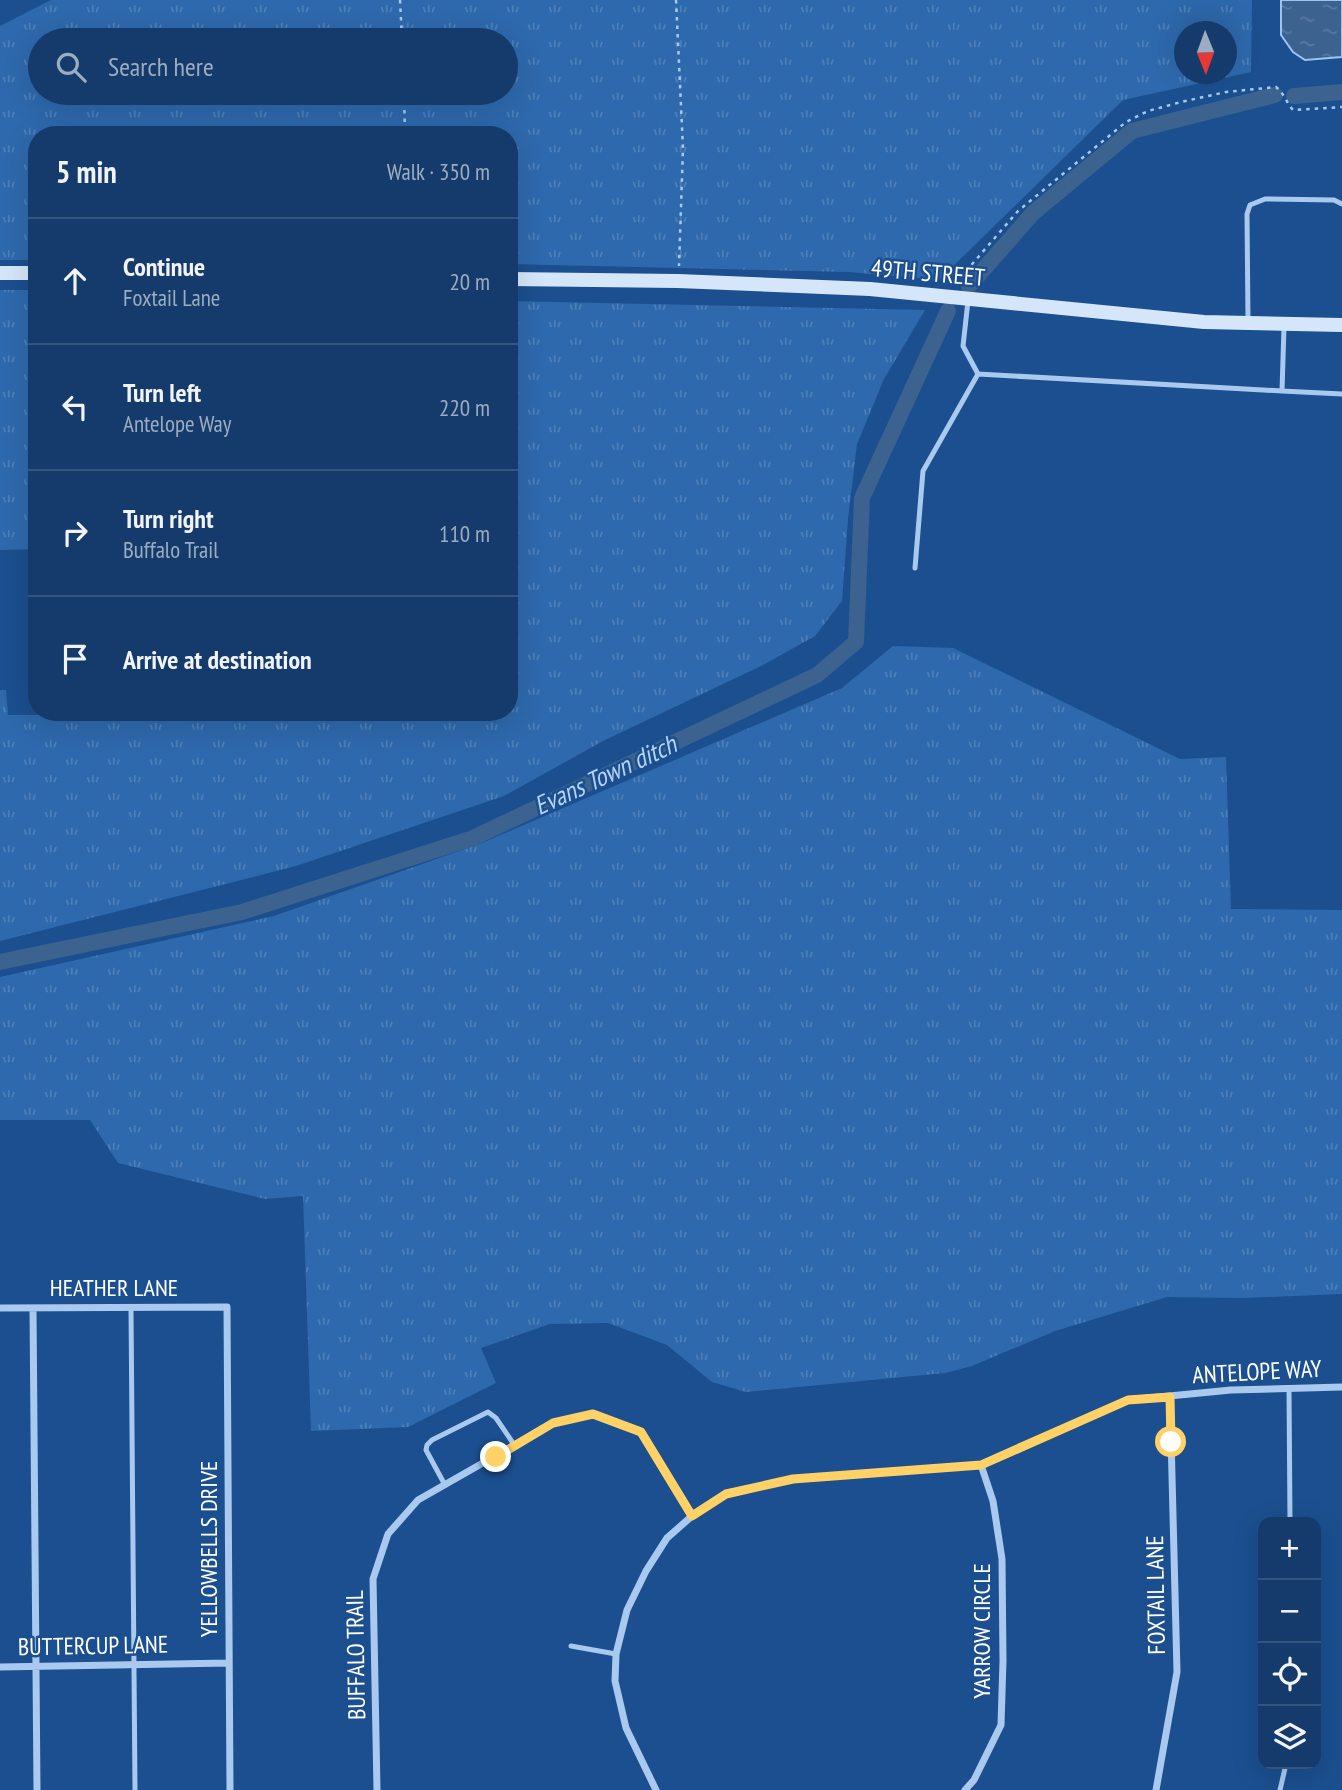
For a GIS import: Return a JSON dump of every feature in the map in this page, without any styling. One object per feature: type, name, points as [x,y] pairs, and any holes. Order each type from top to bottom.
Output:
[{"type":"street","points":[[0,273],[28,273]]},
{"type":"street","name":"49TH STREET","points":[[518,279],[678,281],[870,289],[1204,322],[1342,325]]},
{"type":"street","name":"HEATHER LANE","points":[[0,1308],[227,1307]]},
{"type":"street","name":"YELLOWBELLS DRIVE","points":[[227,1307],[230,1790]]},
{"type":"street","points":[[33,1308],[37,1790]]},
{"type":"street","name":"ANTELOPE WAY","points":[[692,1516],[726,1494],[793,1479],[981,1465],[1128,1400],[1231,1390],[1342,1387]]},
{"type":"street","name":"FOXTAIL LANE","points":[[1156,1790],[1177,1672],[1170,1397]]},
{"type":"street","name":"BUFFALO TRAIL","points":[[377,1790],[373,1579],[388,1534],[418,1500],[553,1423],[593,1414],[641,1432],[692,1516]]},
{"type":"street","name":"YARROW CIRCLE","points":[[965,1790],[974,1780],[1001,1725],[1002,1559],[993,1501],[981,1465]]},
{"type":"street","points":[[652,1789],[626,1728],[615,1681],[616,1654],[627,1610],[646,1571],[667,1538],[692,1516]]},
{"type":"street","name":"BUTTERCUP LANE","points":[[0,1667],[229,1662]]},
{"type":"lane","points":[[1248,323],[1247,214],[1250,205],[1265,199],[1334,201],[1342,204]]},
{"type":"lane","points":[[968,299],[963,346],[978,374]]},
{"type":"lane","points":[[1282,391],[1284,324]]},
{"type":"lane","points":[[978,374],[1342,394]]},
{"type":"lane","points":[[915,568],[923,471],[978,374]]},
{"type":"lane","points":[[131,1308],[135,1790]]},
{"type":"lane","points":[[1289,1389],[1290,1517]]},
{"type":"lane","points":[[445,1486],[426,1450],[432,1440],[488,1412],[496,1418],[515,1446]]},
{"type":"lane","points":[[571,1646],[616,1654]]},
{"type":"lane","points":[[1280,1790],[1285,1769]]},
{"type":"path","points":[[400,0],[401,28]]},
{"type":"path","points":[[676,0],[683,148],[678,281]]},
{"type":"path","points":[[944,297],[1018,211],[1105,138],[1126,122],[1148,111],[1226,92],[1276,87],[1293,110],[1342,107]]},
{"type":"path","points":[[404,105],[405,126]]},
{"type":"green space","points":[[51,0],[1252,0],[1251,72],[1237,75],[1237,21],[1174,21],[1174,84],[1196,84],[1123,100],[939,280],[849,272],[518,264],[518,126],[28,126],[28,260],[0,260],[0,26]]},
{"type":"green space","points":[[0,290],[28,290],[28,549],[0,550]]},
{"type":"green space","points":[[518,301],[925,310],[884,379],[857,444],[842,601],[815,636],[761,666],[603,741],[504,796],[296,866],[0,941],[0,690],[6,690],[8,715],[28,715],[28,721],[518,721]]},
{"type":"green space","points":[[893,646],[953,648],[1180,759],[1226,757],[1231,909],[1342,910],[1342,1294],[1244,1298],[1167,1297],[1055,1331],[972,1366],[945,1373],[746,1392],[712,1382],[667,1345],[608,1323],[550,1324],[481,1348],[496,1383],[408,1427],[311,1431],[303,1196],[265,1199],[118,1163],[90,1120],[0,1120],[0,977],[274,916],[482,843],[842,688]]},
{"type":"water","points":[[1281,0],[1342,0],[1342,57],[1305,60],[1293,52],[1281,35]]},
{"type":"waterway","name":"Evans Town ditch","points":[[1294,96],[1342,92]]},
{"type":"waterway","name":"Evans Town ditch","points":[[969,286],[1033,213],[1132,131],[1275,95]]},
{"type":"waterway","name":"Evans Town ditch","points":[[0,962],[242,912],[473,838],[817,675],[856,642],[862,498],[948,311]]},
{"type":"route","points":[[496,1457],[553,1423],[593,1414],[641,1432],[692,1516],[726,1494],[793,1479],[981,1465],[1128,1400],[1170,1397],[1171,1442]]}]
